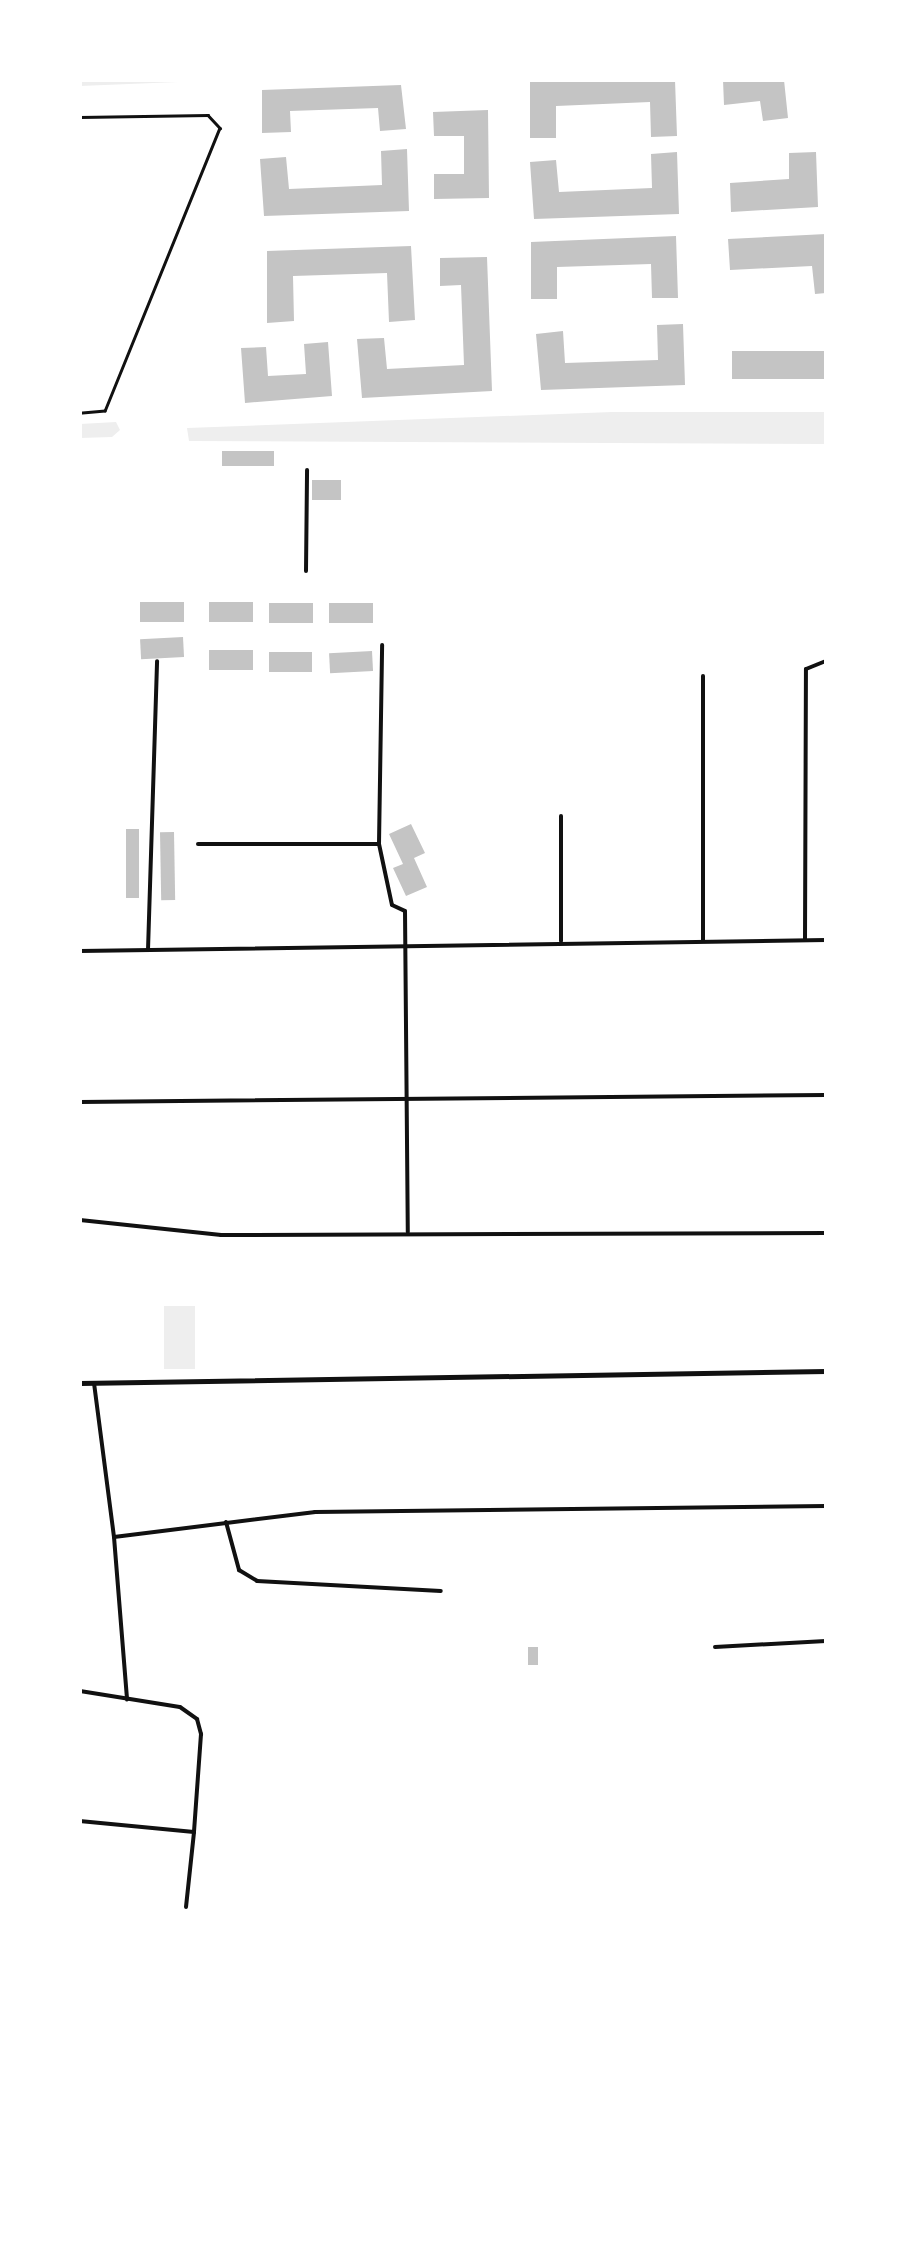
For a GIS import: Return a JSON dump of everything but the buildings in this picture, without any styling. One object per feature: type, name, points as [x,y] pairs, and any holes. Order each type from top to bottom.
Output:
[{"type":"main road","points":[[80,1383],[826,1372]]},
{"type":"street","points":[[306,571],[308,470]]},
{"type":"street","points":[[382,645],[380,844],[392,904],[404,911],[408,1232]]},
{"type":"street","points":[[148,950],[158,661]]},
{"type":"street","points":[[806,940],[806,669],[826,661]]},
{"type":"street","points":[[702,676],[703,941]]},
{"type":"street","points":[[561,816],[561,943]]},
{"type":"street","points":[[198,844],[380,844]]},
{"type":"street","points":[[80,951],[826,940]]},
{"type":"street","points":[[80,1102],[826,1095]]},
{"type":"street","points":[[80,1220],[221,1235],[826,1233]]},
{"type":"street","points":[[94,1383],[114,1537],[128,1699]]},
{"type":"street","points":[[114,1537],[225,1520],[334,1511],[826,1506]]},
{"type":"street","points":[[225,1520],[248,1578],[441,1591]]},
{"type":"street","points":[[715,1647],[826,1641]]},
{"type":"street","points":[[80,1690],[180,1707],[197,1718],[194,1832],[186,1907]]},
{"type":"street","points":[[80,1821],[194,1832]]},
{"type":"lane","points":[[80,116],[208,116],[220,128],[106,412],[80,413]]},
{"type":"shaded area","points":[[80,80],[227,80],[80,86]]},
{"type":"shaded area","points":[[612,412],[826,412],[826,444],[189,441],[187,428]]},
{"type":"shaded area","points":[[116,422],[120,430],[112,437],[80,438],[80,424]]},
{"type":"shaded area","points":[[164,1306],[195,1306],[195,1369],[164,1369]]}]
